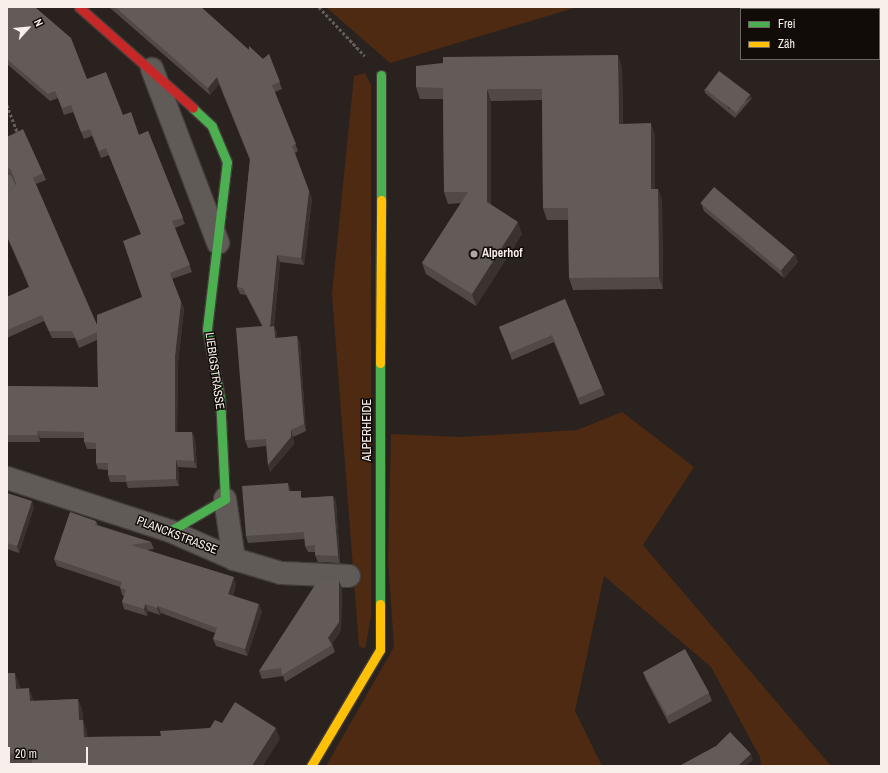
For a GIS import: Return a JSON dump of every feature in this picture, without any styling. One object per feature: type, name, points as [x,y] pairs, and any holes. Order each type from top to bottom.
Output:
[{"type":"street","name":"LIEBIGSTRASSE","points":[[79,7],[152,69],[212,126],[227,162],[207,329],[220,398],[225,499],[234,559]]},
{"type":"street","name":"LIEBIGSTRASSE","points":[[152,69],[218,243]]},
{"type":"street","name":"ALPERHEIDE","points":[[311,766],[380,650],[381,75]]},
{"type":"street","name":"PLANCKSTRASSE","points":[[7,478],[170,531],[234,559],[281,573],[349,576]]},
{"type":"street","points":[[170,531],[225,499]]},
{"type":"lane","points":[[7,180],[11,190],[7,192]]},
{"type":"path","points":[[319,7],[381,75]]},
{"type":"path","points":[[7,105],[19,133],[13,136]]},
{"type":"shaded area","points":[[326,7],[578,7],[390,63]]},
{"type":"shaded area","points":[[365,73],[371,85],[371,617],[365,649],[359,646],[332,294],[354,76]]},
{"type":"shaded area","points":[[622,412],[694,467],[643,545],[831,766],[761,766],[760,757],[711,667],[604,576],[575,711],[602,766],[326,766],[394,647],[388,559],[391,434],[461,437],[577,430]]},
{"type":"building","points":[[7,7],[35,7],[71,38],[87,79],[106,72],[123,115],[131,112],[139,135],[148,131],[183,218],[172,221],[190,265],[170,273],[181,302],[175,356],[175,432],[192,432],[194,461],[176,460],[176,479],[126,481],[126,475],[108,475],[108,463],[96,463],[96,443],[84,442],[84,432],[37,431],[38,435],[7,435],[7,386],[98,387],[97,332],[77,341],[72,331],[49,331],[42,315],[7,330],[7,297],[29,287],[7,236],[7,191],[12,190],[16,184],[11,170],[7,167],[7,137],[23,129],[43,173],[33,178],[97,325],[97,315],[142,297],[123,241],[141,234],[106,148],[99,151],[90,129],[81,132],[71,105],[62,108],[55,91],[48,94],[7,59]]},
{"type":"building","points":[[115,7],[201,7],[249,50],[249,46],[263,59],[269,54],[280,82],[272,85],[296,144],[292,146],[309,191],[301,258],[277,255],[270,327],[274,326],[275,338],[297,336],[304,424],[291,430],[291,437],[268,465],[266,439],[245,440],[236,328],[263,326],[243,288],[237,287],[250,159],[217,77],[208,88]]},
{"type":"building","points":[[618,55],[619,124],[651,123],[651,189],[658,189],[659,277],[569,278],[568,208],[543,208],[542,89],[487,89],[487,202],[518,222],[472,294],[422,263],[468,192],[444,192],[443,88],[416,87],[416,66],[443,63],[443,57]]},
{"type":"building","points":[[719,71],[750,94],[736,113],[705,89]]},
{"type":"building","points":[[714,187],[794,254],[781,271],[701,203]]},
{"type":"building","points":[[565,299],[602,388],[578,398],[552,335],[510,353],[499,327]]},
{"type":"building","points":[[288,483],[289,491],[301,491],[301,498],[333,496],[338,556],[315,555],[315,545],[305,546],[304,532],[246,536],[242,486]]},
{"type":"building","points":[[7,493],[32,501],[17,546],[7,543]]},
{"type":"building","points":[[70,512],[96,521],[95,525],[151,542],[131,545],[234,577],[228,594],[259,604],[245,649],[213,639],[217,628],[158,606],[157,608],[145,604],[144,609],[122,602],[126,590],[120,588],[122,582],[54,559]]},
{"type":"building","points":[[315,579],[339,581],[339,622],[328,638],[332,645],[282,675],[281,668],[259,671],[315,585]]},
{"type":"building","points":[[685,649],[709,693],[667,716],[643,672]]},
{"type":"building","points":[[7,673],[15,673],[16,689],[29,688],[30,701],[78,699],[79,720],[83,720],[84,737],[161,736],[160,731],[210,728],[215,720],[222,723],[235,702],[276,728],[252,766],[32,766],[32,752],[7,754]]},
{"type":"building","points":[[730,732],[751,754],[738,766],[681,765],[716,746]]},
{"type":"traffic: fast","points":[[381,75],[381,200]]},
{"type":"traffic: fast","points":[[170,531],[225,499],[220,398],[207,329],[227,162],[212,126],[193,108]]},
{"type":"traffic: fast","points":[[380,363],[380,604]]},
{"type":"traffic: slow","points":[[380,363],[381,200]]},
{"type":"traffic: slow","points":[[311,766],[380,650],[380,604]]},
{"type":"traffic: jam","points":[[79,7],[193,108]]},
{"type":"place","name":"Alperhof","points":[[474,254]]}]
